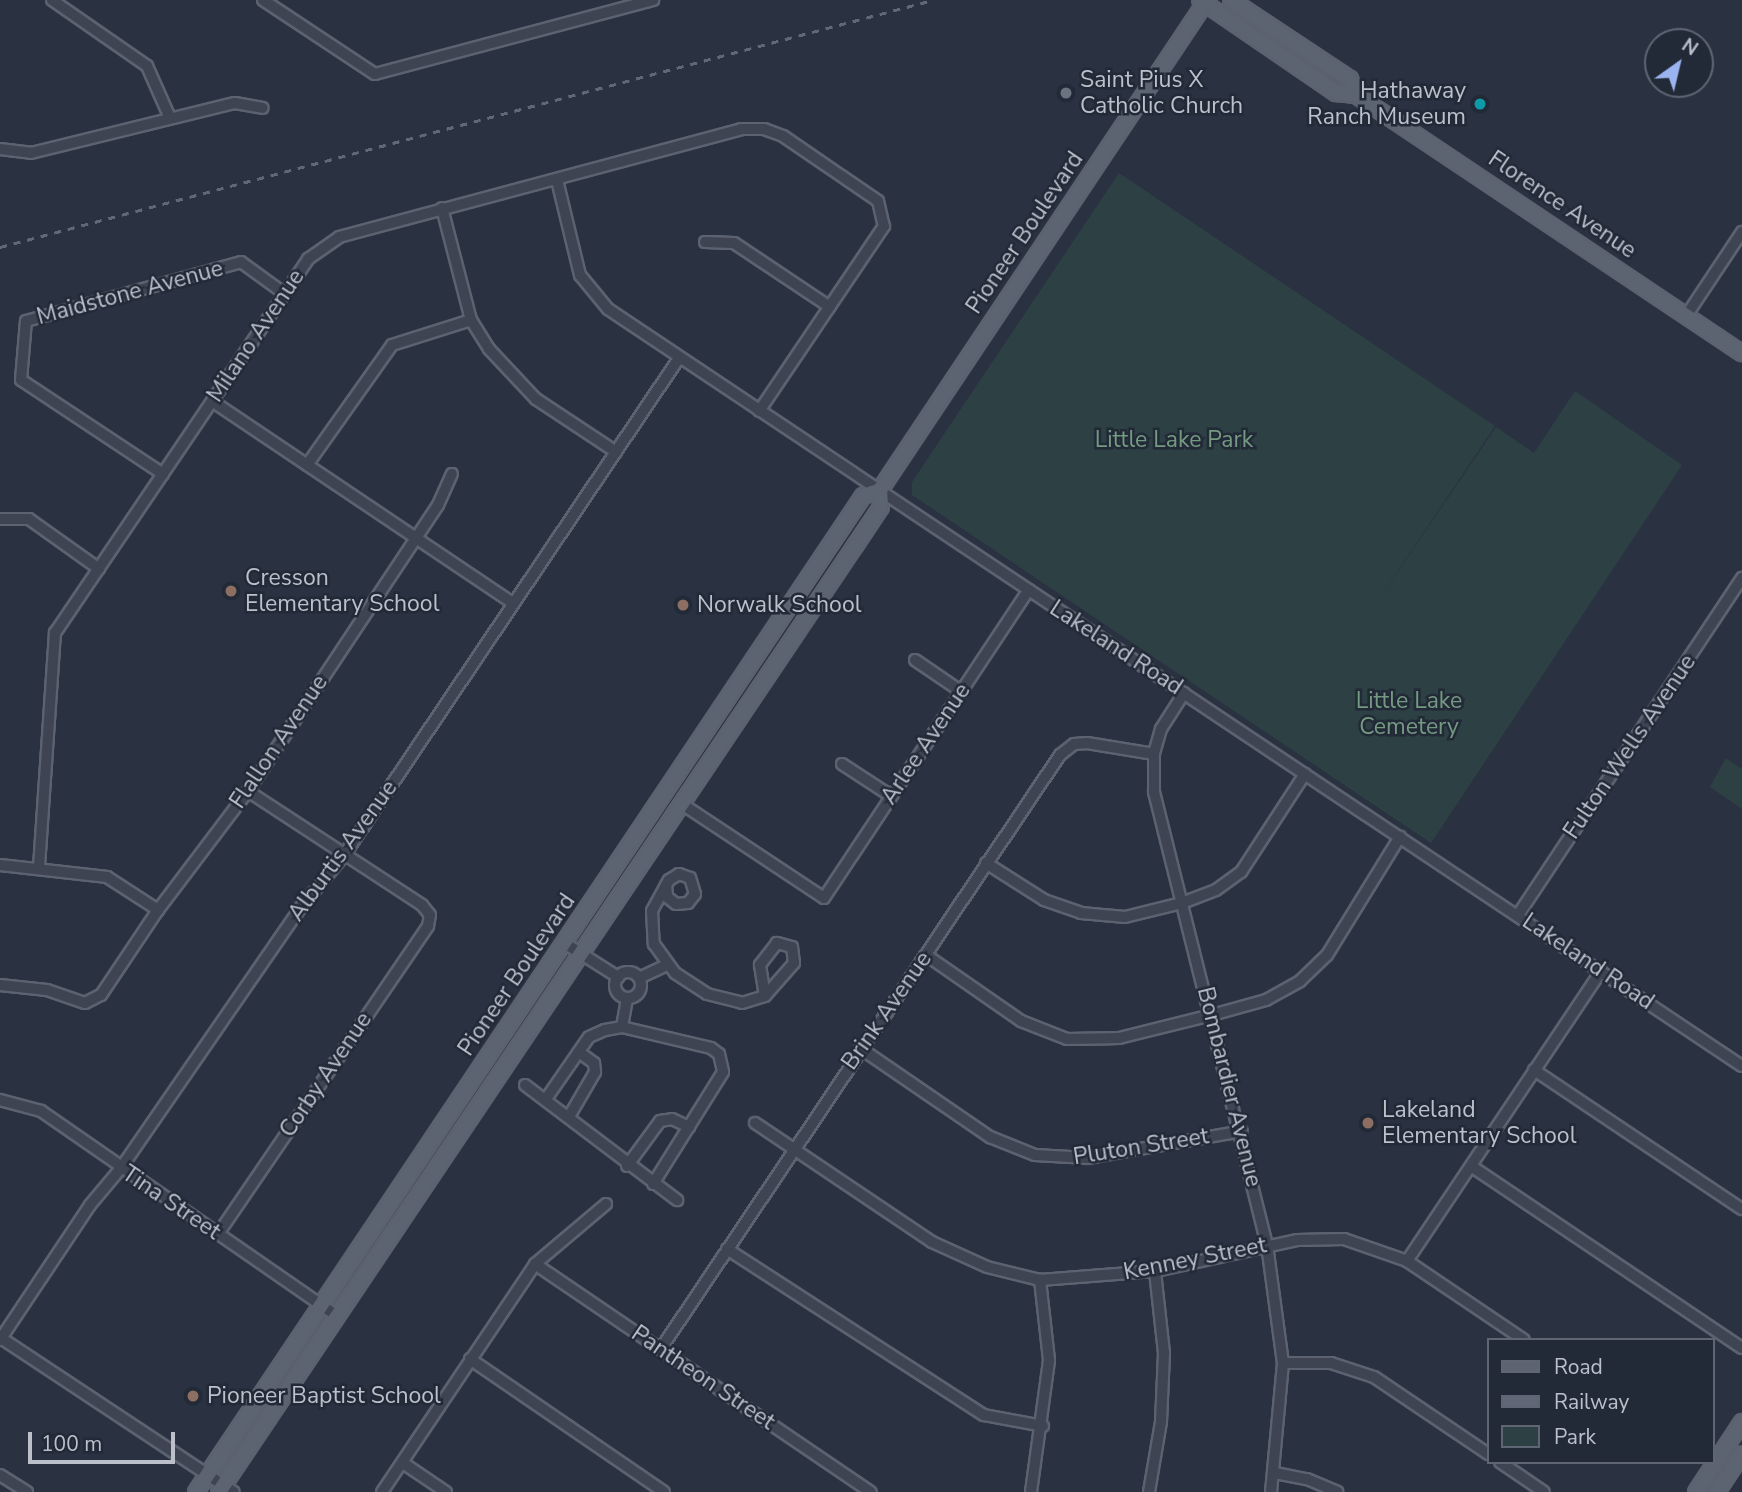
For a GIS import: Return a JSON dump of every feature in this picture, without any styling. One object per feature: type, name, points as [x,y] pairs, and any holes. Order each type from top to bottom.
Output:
[{"type":"main road","name":"Florence Avenue","points":[[1231,0],[1350,79],[1356,95]]},
{"type":"main road","name":"Florence Avenue","points":[[1204,1],[1336,93],[1356,95],[1742,353]]},
{"type":"main road","name":"Pioneer Boulevard","points":[[225,1490],[580,953],[880,508],[880,489],[1204,1]]},
{"type":"main road","name":"Pioneer Boulevard","points":[[195,1492],[566,944],[863,496],[880,489]]},
{"type":"main road","points":[[1714,1459],[1742,1422]]},
{"type":"main road","points":[[1717,1492],[1742,1454]]},
{"type":"main road","points":[[1696,1492],[1710,1464]]},
{"type":"street","points":[[52,0],[147,66],[157,81],[170,118]]},
{"type":"street","points":[[263,0],[375,74],[647,1]]},
{"type":"street","points":[[0,149],[31,153],[235,103],[263,108]]},
{"type":"street","name":"Milano Avenue","points":[[39,867],[55,633],[308,259],[339,237],[741,129],[764,129],[783,136],[878,201],[884,213],[884,226],[830,307]]},
{"type":"street","name":"Lakeland Road","points":[[556,180],[580,275],[591,293],[679,358],[880,489],[1742,1066]]},
{"type":"street","points":[[442,208],[471,320],[508,373],[536,399],[616,452]]},
{"type":"street","points":[[1686,316],[1742,232]]},
{"type":"street","points":[[705,242],[734,243],[830,307],[759,411]]},
{"type":"street","name":"Maidstone Avenue","points":[[163,474],[21,380],[26,321],[242,262],[285,294]]},
{"type":"street","points":[[307,465],[393,345],[471,320]]},
{"type":"street","name":"Alburtis Avenue","points":[[1,1339],[90,1205],[121,1168],[303,906],[345,854],[679,358]]},
{"type":"street","points":[[212,401],[513,603]]},
{"type":"street","name":"Flallon Avenue","points":[[0,985],[47,990],[94,1002],[158,910],[248,790],[415,537],[452,474]]},
{"type":"street","points":[[0,519],[29,519],[99,569]]},
{"type":"street","name":"Fulton Wells Avenue","points":[[1518,915],[1742,578]]},
{"type":"street","name":"Arlee Avenue","points":[[682,804],[824,898],[1029,590]]},
{"type":"street","points":[[915,660],[962,692]]},
{"type":"street","name":"Bombardier Avenue","points":[[1184,693],[1161,729],[1154,754],[1154,792],[1242,1131],[1267,1245],[1283,1363],[1275,1473],[1271,1492]]},
{"type":"street","name":"Brink Avenue","points":[[660,1350],[860,1048],[1060,755],[1074,744],[1154,754]]},
{"type":"street","points":[[842,764],[891,796]]},
{"type":"street","points":[[986,863],[1044,900],[1081,913],[1125,917],[1182,903],[1216,890],[1241,872],[1305,774]]},
{"type":"street","points":[[248,790],[345,854]]},
{"type":"street","points":[[926,955],[1021,1021],[1067,1039],[1119,1038],[1212,1016],[1266,1000],[1300,981],[1327,955],[1400,838]]},
{"type":"street","name":"Corby Avenue","points":[[218,1234],[428,926],[430,915],[345,854]]},
{"type":"street","points":[[0,865],[39,867],[107,877],[158,910]]},
{"type":"street","points":[[666,885],[650,923],[654,944],[667,965],[716,998],[749,1003],[765,996],[794,963],[795,952],[788,943],[774,945],[760,965],[765,996]]},
{"type":"street","points":[[566,944],[618,977],[633,973],[639,978]]},
{"type":"street","points":[[639,978],[667,965]]},
{"type":"street","points":[[1407,1261],[1601,971]]},
{"type":"street","points":[[618,977],[619,994],[627,998],[636,995],[639,978]]},
{"type":"street","points":[[622,1027],[627,998]]},
{"type":"street","points":[[547,1099],[589,1037],[622,1027],[701,1044],[719,1054],[723,1072],[653,1184]]},
{"type":"street","name":"Pluton Street","points":[[860,1048],[990,1137],[1035,1155],[1088,1158],[1242,1131]]},
{"type":"street","points":[[569,1115],[595,1072],[594,1063],[579,1052]]},
{"type":"street","points":[[1534,1070],[1742,1209]]},
{"type":"street","points":[[525,1085],[569,1115],[627,1166],[677,1200]]},
{"type":"street","name":"Tina Street","points":[[0,1100],[41,1111],[338,1317]]},
{"type":"street","points":[[627,1166],[660,1121],[672,1119],[689,1127]]},
{"type":"street","name":"Kenney Street","points":[[755,1123],[932,1242],[986,1267],[1040,1280],[1155,1271],[1267,1245],[1317,1237],[1344,1239],[1407,1261],[1521,1338]]},
{"type":"street","points":[[1471,1166],[1742,1348]]},
{"type":"street","points":[[382,1492],[535,1264],[606,1204]]},
{"type":"street","points":[[727,1250],[984,1415],[1043,1426]]},
{"type":"street","name":"Pantheon Street","points":[[535,1264],[871,1492]]},
{"type":"street","points":[[1149,1492],[1161,1422],[1164,1353],[1155,1271]]},
{"type":"street","points":[[1031,1492],[1043,1426],[1049,1360],[1040,1280]]},
{"type":"street","points":[[1,1339],[208,1474],[225,1490]]},
{"type":"street","points":[[470,1359],[664,1492]]},
{"type":"street","points":[[1283,1363],[1331,1363],[1374,1377],[1486,1453]]},
{"type":"street","points":[[403,1463],[446,1492]]},
{"type":"street","points":[[1503,1464],[1544,1492]]},
{"type":"street","points":[[1710,1464],[1727,1476]]},
{"type":"street","points":[[1275,1473],[1307,1479],[1337,1492]]},
{"type":"street","points":[[0,1475],[27,1492]]},
{"type":"green space","name":"Little Lake Park","points":[[1119,173],[1495,426],[1372,610],[1496,427],[1534,453],[1575,391],[1682,465],[1431,843],[912,495],[912,482]]},
{"type":"green space","points":[[1726,758],[1742,769],[1742,809],[1710,787]]},
{"type":"railway","points":[[0,247],[933,0]]},
{"type":"place","name":"Saint Pius X Catholic Church","points":[[1066,93]]},
{"type":"place","name":"Hathaway Ranch Museum","points":[[1480,104]]},
{"type":"place","name":"Cresson Elementary School","points":[[231,591]]},
{"type":"place","name":"Norwalk School","points":[[683,605]]},
{"type":"place","name":"Lakeland Elementary School","points":[[1368,1123]]},
{"type":"place","name":"Pioneer Baptist School","points":[[193,1396]]},
{"type":"park label","name":"Little Lake Cemetery","points":[[1409,714]]}]
